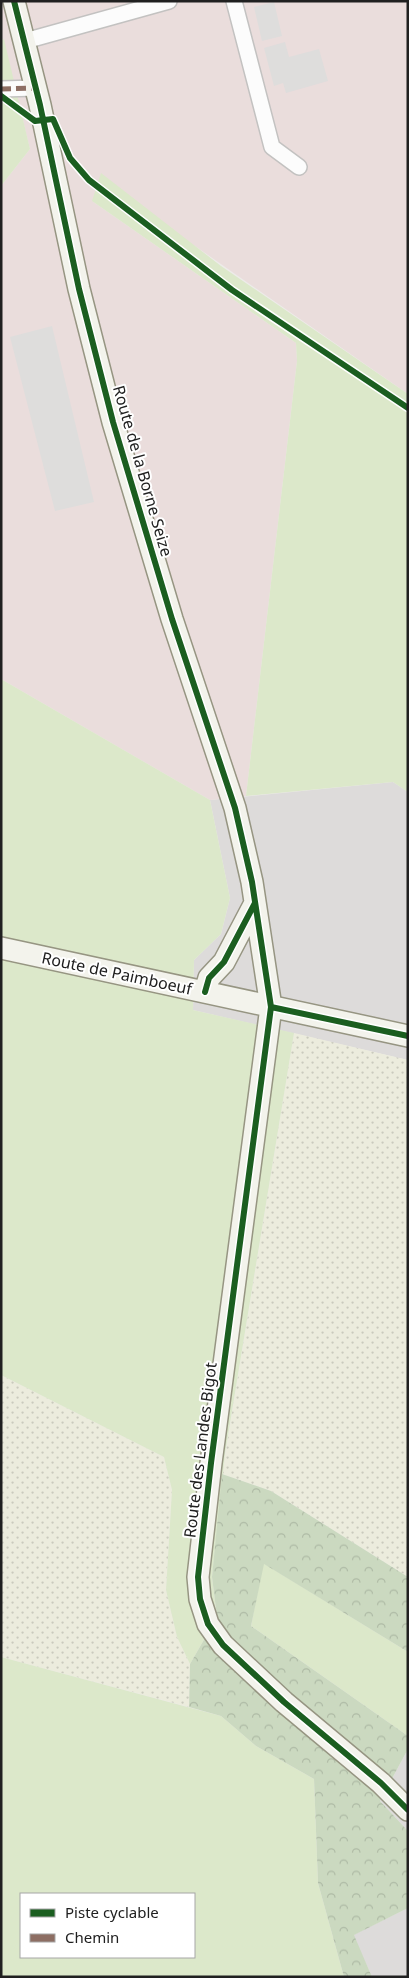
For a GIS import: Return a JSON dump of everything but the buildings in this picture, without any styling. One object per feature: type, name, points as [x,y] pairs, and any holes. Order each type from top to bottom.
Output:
[{"type":"street","name":"Route de la Borne Seize","points":[[14,1],[36,88],[79,289],[113,422],[172,619],[236,808],[255,903],[271,1007]]},
{"type":"street","points":[[25,41],[168,1]]},
{"type":"street","points":[[234,1],[272,146],[298,167]]},
{"type":"street","points":[[1,89],[36,88]]},
{"type":"street","points":[[205,992],[209,978],[224,962],[255,903]]},
{"type":"street","name":"Route de Paimboeuf","points":[[1,948],[408,1036]]},
{"type":"street","name":"Route des Landes Bigot","points":[[271,1007],[211,1463],[198,1577],[200,1599],[208,1624],[223,1645],[284,1702],[381,1783],[408,1810]]},
{"type":"shaded area","points":[[1,1],[408,1],[408,394],[195,246],[92,201],[296,343],[297,361],[246,796],[210,800],[1,679],[1,186],[30,149],[3,39],[1,41]]},
{"type":"shaded area","points":[[274,2],[282,36],[262,41],[254,7]]},
{"type":"shaded area","points":[[285,42],[289,57],[319,49],[328,81],[286,93],[283,83],[274,86],[264,48]]},
{"type":"shaded area","points":[[52,326],[94,502],[55,511],[10,337]]},
{"type":"shaded area","points":[[393,782],[408,792],[408,1060],[193,1010],[194,960],[221,934],[230,898],[210,800]]},
{"type":"shaded area","points":[[294,1033],[408,1060],[408,1577],[271,1491],[222,1474]]},
{"type":"shaded area","points":[[1,1375],[164,1457],[172,1490],[166,1590],[177,1637],[190,1664],[189,1707],[1,1657]]},
{"type":"shaded area","points":[[408,1749],[408,1831],[380,1801]]},
{"type":"shaded area","points":[[408,1908],[408,1977],[372,1977],[353,1935]]},
{"type":"green space","points":[[4,39],[30,149],[1,186],[1,41]]},
{"type":"green space","points":[[101,173],[221,266],[408,394],[408,792],[393,782],[246,796],[297,361],[296,343],[92,201]]},
{"type":"green space","points":[[1,679],[210,800],[230,898],[221,934],[194,960],[193,1010],[294,1033],[225,1454],[212,1577],[217,1617],[190,1664],[177,1637],[166,1590],[172,1490],[164,1457],[1,1375]]},
{"type":"green space","points":[[222,1474],[271,1491],[408,1577],[408,1652],[264,1564],[251,1626],[408,1736],[408,1749],[380,1801],[408,1831],[408,1908],[354,1935],[372,1977],[344,1977],[318,1883],[314,1779],[256,1746],[221,1716],[189,1707],[190,1664],[217,1617],[212,1577]]},
{"type":"green space","points":[[263,1563],[408,1652],[408,1736],[251,1626]]},
{"type":"green space","points":[[1,1657],[221,1716],[256,1746],[314,1779],[318,1883],[344,1977],[1,1977]]},
{"type":"marked path","points":[[1,89],[36,88]]},
{"type":"cycle path","points":[[14,1],[40,105],[79,289],[113,422],[172,619],[235,808],[252,882],[271,1007],[211,1463],[198,1577],[200,1599],[208,1624],[223,1645],[284,1702],[381,1783],[408,1810]]},
{"type":"cycle path","points":[[1,96],[35,121],[53,119],[70,158],[89,180],[232,290],[408,408]]},
{"type":"cycle path","points":[[205,992],[209,978],[224,962],[255,903]]},
{"type":"cycle path","points":[[271,1007],[408,1036]]}]
